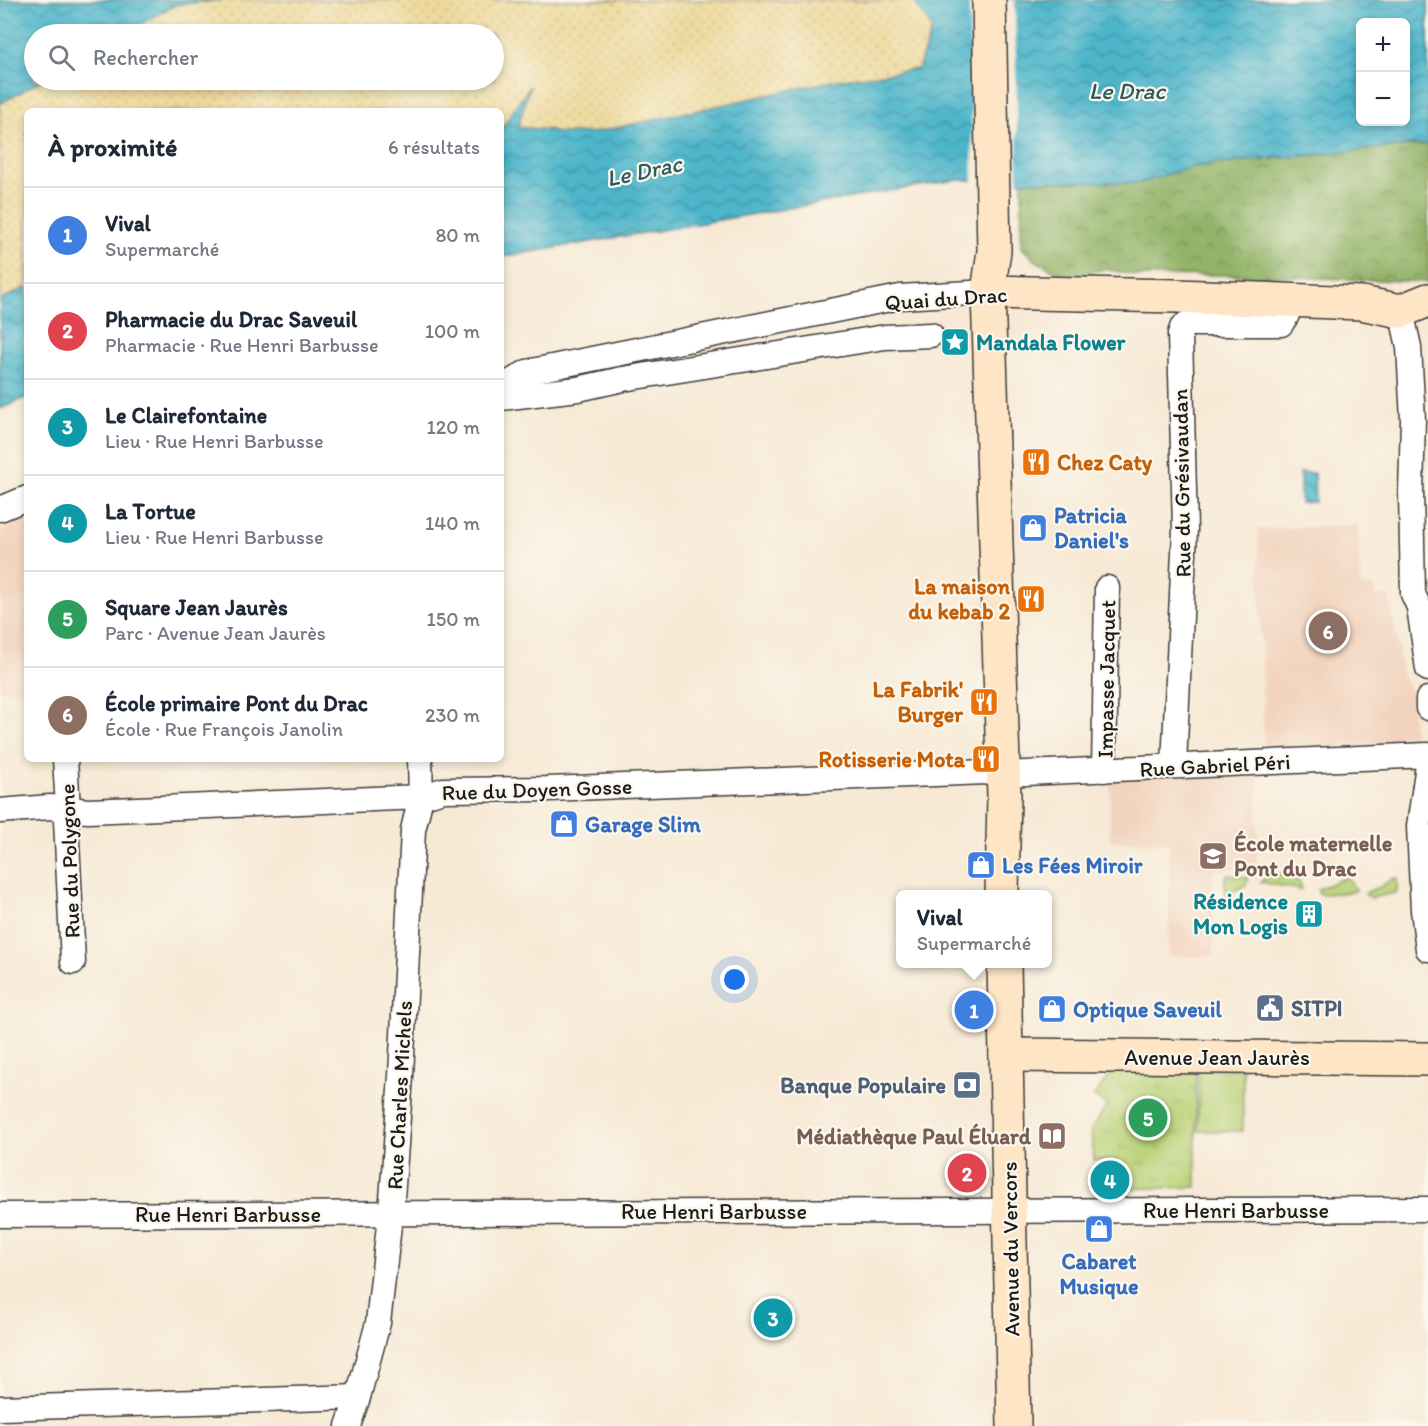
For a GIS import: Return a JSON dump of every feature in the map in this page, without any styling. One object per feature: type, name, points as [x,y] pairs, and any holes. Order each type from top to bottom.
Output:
[{"type":"street","points":[[989,0],[994,251],[988,292],[1003,774],[1002,890]]},
{"type":"street","name":"Quai du Drac","points":[[504,386],[527,372],[888,299],[988,292],[1286,300],[1362,303],[1419,309]]},
{"type":"street","name":"Rue du Grésivaudan","points":[[1174,765],[1185,530],[1180,334],[1186,324],[1281,324],[1287,315],[1286,300]]},
{"type":"street","points":[[1419,309],[1397,348],[1420,593],[1419,607],[1428,669]]},
{"type":"street","name":"Quai du Drac","points":[[504,398],[578,389],[623,379],[885,337],[930,335]]},
{"type":"street","points":[[0,509],[24,499]]},
{"type":"street","name":"Impasse Jacquet","points":[[1104,770],[1107,588]]},
{"type":"street","points":[[1428,699],[1428,708]]},
{"type":"street","name":"Rue Gabriel Péri","points":[[1003,774],[1428,755]]},
{"type":"street","name":"Rue du Polygone","points":[[65,762],[73,962]]},
{"type":"street","name":"Rue Charles Michels","points":[[348,1426],[378,1323],[391,1213],[413,830],[420,797],[420,762]]},
{"type":"street","points":[[1428,765],[1419,825],[1423,910],[1428,949]]},
{"type":"street","name":"Rue du Doyen Gosse","points":[[0,811],[50,807],[88,811],[420,797],[443,790],[548,789],[987,772],[1003,774]]},
{"type":"street","name":"Avenue du Vercors","points":[[1004,968],[1014,1426]]},
{"type":"street","name":"Avenue Jean Jaurès","points":[[1006,1055],[1428,1059]]},
{"type":"street","name":"Rue Henri Barbusse","points":[[0,1215],[1428,1209]]},
{"type":"street","points":[[0,1408],[358,1397]]},
{"type":"shaded area","points":[[24,519],[24,689],[0,690],[0,530]]},
{"type":"shaded area","points":[[1358,525],[1361,586],[1375,586],[1376,596],[1389,595],[1403,676],[1412,694],[1414,743],[1264,749],[1258,529]]},
{"type":"shaded area","name":"École maternelle Pont du Drac","points":[[1258,771],[1257,868],[1212,870],[1214,956],[1169,956],[1169,843],[1110,841],[1110,777]]},
{"type":"green space","points":[[1428,144],[1428,282],[1232,275],[1138,276],[1105,269],[1067,277],[1036,261],[1021,247],[1022,181],[1140,183],[1195,166]]},
{"type":"green space","points":[[1287,873],[1297,879],[1301,890],[1261,882],[1269,876]]},
{"type":"green space","points":[[1228,875],[1247,877],[1248,880],[1246,885],[1226,895],[1225,877]]},
{"type":"green space","points":[[1347,877],[1356,890],[1353,892],[1322,894],[1318,892],[1318,889]]},
{"type":"green space","points":[[1397,879],[1397,891],[1394,893],[1371,898],[1365,894],[1380,887]]},
{"type":"green space","points":[[1196,1069],[1196,1187],[1116,1189],[1116,1161],[1094,1160],[1091,1130],[1107,1106],[1094,1096],[1112,1071]]},
{"type":"green space","points":[[1243,1069],[1243,1131],[1198,1131],[1199,1070]]},
{"type":"sand","name":"Le Drac","points":[[0,0],[1428,0],[1428,144],[1195,166],[1140,183],[955,180],[504,256],[504,108],[24,108],[24,398],[0,409]]},
{"type":"water","points":[[0,0],[220,0],[175,5],[140,24],[24,24],[24,90],[0,104]]},
{"type":"water","name":"Le Drac","points":[[913,0],[1428,0],[1428,144],[1195,166],[1140,183],[955,180],[504,256],[504,125],[530,86],[518,127],[550,130],[557,133],[592,133],[836,80],[918,69],[932,28]]},
{"type":"water","points":[[24,288],[24,398],[0,409],[0,300]]},
{"type":"water","points":[[1300,473],[1314,473],[1315,502],[1300,503]]},
{"type":"pier","points":[[969,0],[1015,0],[1018,184],[973,183]]},
{"type":"place","name":"Mandala Flower","points":[[955,342]]},
{"type":"place","name":"Chez Caty","points":[[1036,462]]},
{"type":"place","name":"Patricia Daniel's","points":[[1033,528]]},
{"type":"place","name":"La maison du kebab 2","points":[[1031,599]]},
{"type":"place","name":"École primaire Pont du Drac","points":[[1328,631]]},
{"type":"place","name":"La Fabrik' Burger","points":[[984,702]]},
{"type":"place","name":"Rotisserie Mota","points":[[986,759]]},
{"type":"place","name":"Garage Slim","points":[[564,824]]},
{"type":"place","name":"École maternelle Pont du Drac","points":[[1213,856]]},
{"type":"place","name":"Les Fées Miroir","points":[[981,865]]},
{"type":"place","name":"Résidence Mon Logis","points":[[1309,914]]},
{"type":"place","name":"SITPI","points":[[1270,1008]]},
{"type":"place","name":"Optique Saveuil","points":[[1052,1009]]},
{"type":"place","name":"Vival","points":[[974,1010]]},
{"type":"place","name":"Banque Populaire","points":[[967,1085]]},
{"type":"place","name":"Square Jean Jaurès","points":[[1148,1118]]},
{"type":"place","name":"Médiathèque Paul Éluard","points":[[1052,1136]]},
{"type":"place","name":"Pharmacie du Drac Saveuil","points":[[967,1173]]},
{"type":"place","name":"La Tortue","points":[[1110,1180]]},
{"type":"place","name":"Cabaret Musique","points":[[1099,1229]]},
{"type":"place","name":"Le Clairefontaine","points":[[773,1318]]}]
